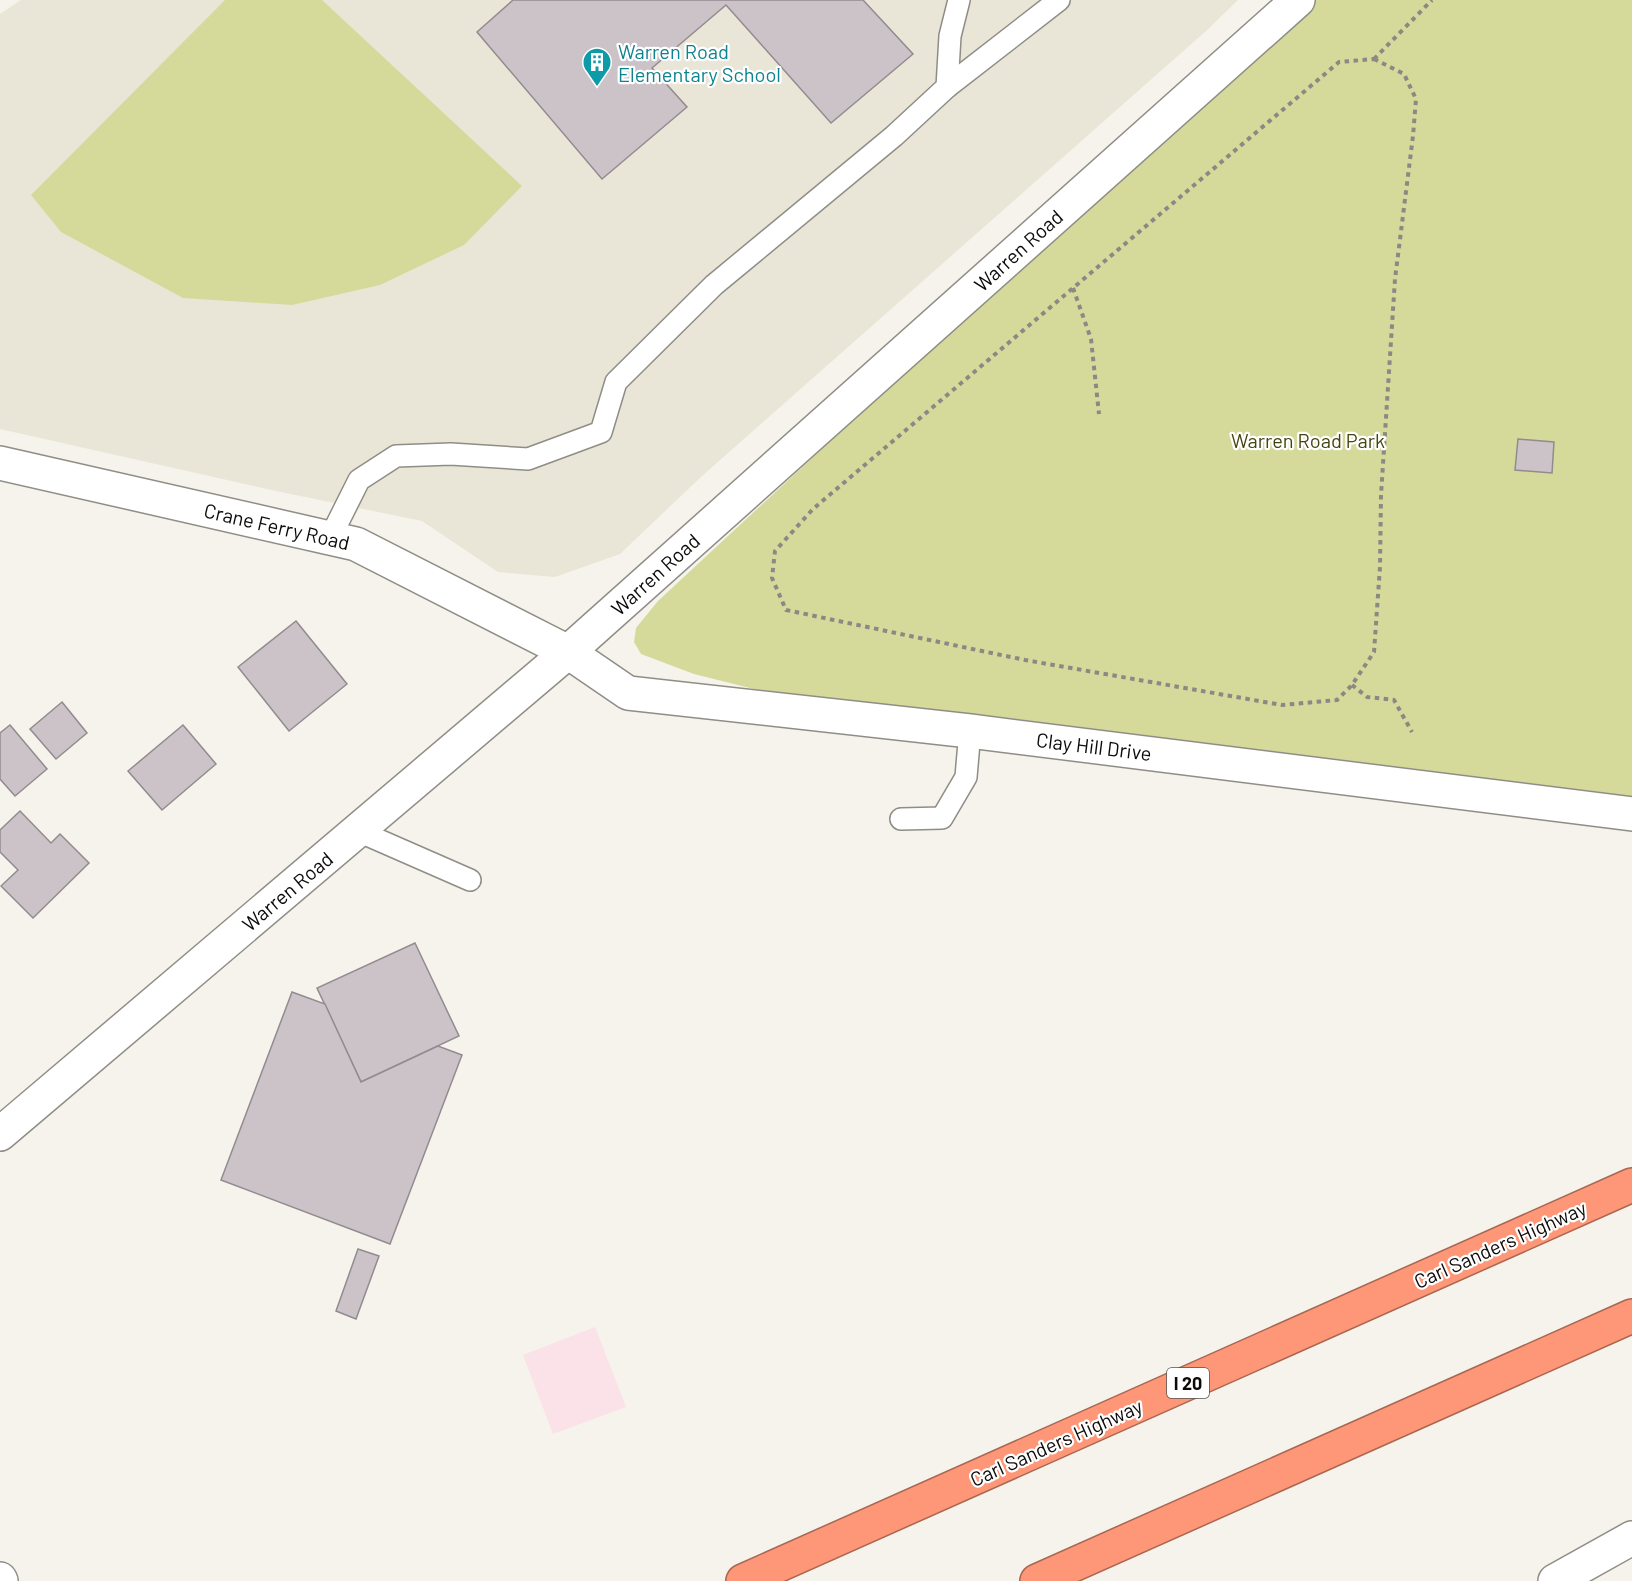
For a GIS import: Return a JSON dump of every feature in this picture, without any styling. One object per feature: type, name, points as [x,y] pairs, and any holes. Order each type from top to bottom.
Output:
[{"type":"highway","name":"Carl Sanders Highway","points":[[743,1581],[1632,1185]]},
{"type":"highway","points":[[1038,1581],[1632,1316]]},
{"type":"street","name":"Warren Road","points":[[0,1134],[568,652],[1298,0]]},
{"type":"street","name":"Crane Ferry Road","points":[[0,463],[357,544],[568,652]]},
{"type":"street","name":"Clay Hill Drive","points":[[568,652],[628,693],[970,731],[1632,814]]},
{"type":"street","points":[[1556,1581],[1632,1539]]},
{"type":"lane","points":[[947,87],[950,36],[959,0]]},
{"type":"lane","points":[[330,538],[359,480],[396,456],[451,454],[528,459],[602,432],[616,382],[714,285],[894,136],[947,87],[1059,0]]},
{"type":"lane","points":[[901,819],[942,818],[966,777],[970,731]]},
{"type":"lane","points":[[358,831],[470,880]]},
{"type":"path","points":[[1374,59],[1432,0]]},
{"type":"path","points":[[1374,59],[1404,74],[1416,99],[1395,279],[1381,495],[1380,567],[1374,652],[1352,685],[1337,700],[1282,705],[1026,660],[786,610],[772,578],[775,551],[813,509],[1340,62],[1374,59]]},
{"type":"path","points":[[1073,288],[1091,339],[1099,414]]},
{"type":"path","points":[[1352,685],[1367,697],[1394,699],[1412,732]]},
{"type":"shaded area","points":[[21,0],[1238,0],[1206,31],[702,476],[620,554],[555,577],[498,572],[422,521],[0,429],[0,14]]},
{"type":"shaded area","points":[[595,1327],[626,1407],[553,1434],[523,1355]]},
{"type":"green space","points":[[225,0],[322,0],[522,186],[464,245],[380,285],[292,305],[183,298],[61,232],[31,195]]},
{"type":"green space","name":"Warren Road Park","points":[[1305,0],[1632,0],[1632,812],[754,689],[694,674],[641,654],[634,642],[636,628],[658,601]]},
{"type":"building","name":"Warren Road Elementary School","points":[[513,0],[863,0],[913,54],[831,123],[726,5],[652,68],[687,107],[602,179],[477,32]]},
{"type":"building","points":[[1518,439],[1554,442],[1552,473],[1515,470]]},
{"type":"building","points":[[296,621],[347,684],[289,731],[238,667]]},
{"type":"building","points":[[62,702],[87,733],[56,759],[30,729]]},
{"type":"building","points":[[10,725],[47,769],[15,796],[0,779],[0,733]]},
{"type":"building","points":[[183,725],[216,764],[162,810],[128,771]]},
{"type":"building","points":[[20,811],[51,843],[60,834],[89,863],[33,918],[1,886],[18,870],[0,852],[0,830]]},
{"type":"building","points":[[415,943],[459,1036],[361,1082],[317,988]]},
{"type":"building","points":[[292,992],[325,1004],[361,1082],[438,1046],[462,1055],[390,1244],[221,1180]]},
{"type":"building","points":[[358,1249],[379,1256],[356,1319],[336,1311]]},
{"type":"place","name":"Warren Road Elementary School","points":[[597,88]]}]
